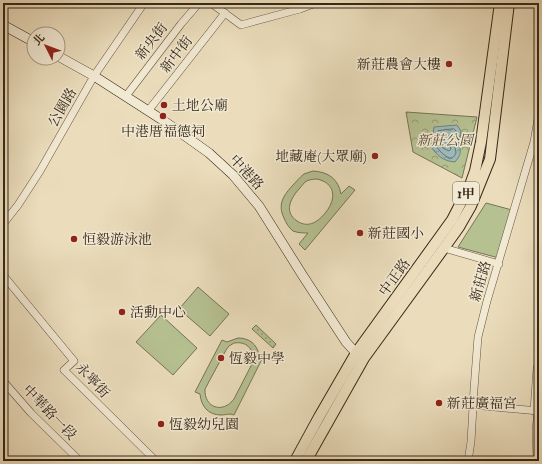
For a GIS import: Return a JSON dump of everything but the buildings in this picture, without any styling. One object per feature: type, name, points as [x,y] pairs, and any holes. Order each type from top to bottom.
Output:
[{"type":"main road","name":"中正路","points":[[304,459],[341,397],[360,355],[452,220],[472,178],[482,142],[500,3]]},
{"type":"main road","name":"中正路","points":[[360,355],[444,248],[471,206],[490,159],[509,3]]},
{"type":"street","name":"公園路","points":[[3,224],[18,205],[40,171],[94,76],[144,3]]},
{"type":"street","name":"新央街","points":[[126,96],[199,3]]},
{"type":"street","points":[[211,3],[241,25],[299,6],[316,3]]},
{"type":"street","name":"新中街","points":[[148,111],[225,13]]},
{"type":"street","points":[[3,25],[26,38]]},
{"type":"street","name":"中港路","points":[[66,60],[94,76],[164,121],[209,153],[233,175],[259,206],[302,276],[346,342],[360,355]]},
{"type":"street","name":"新莊路","points":[[468,461],[471,442],[478,337],[487,301],[534,142],[539,113]]},
{"type":"street","points":[[444,248],[499,264]]},
{"type":"street","name":"永寧街","points":[[3,275],[74,360],[64,370],[156,461]]},
{"type":"street","points":[[537,368],[537,461]]},
{"type":"street","name":"中華路一段","points":[[3,381],[39,421],[80,461]]},
{"type":"street","points":[[473,406],[537,411]]},
{"type":"green space","name":"新莊公園","points":[[406,112],[477,117],[462,178],[413,152]]},
{"type":"green space","points":[[313,171],[324,173],[332,177],[338,184],[341,194],[349,186],[355,190],[305,250],[299,244],[308,233],[295,232],[290,228],[282,213],[281,204],[284,196],[293,185],[304,174]],"holes":[[[317,179],[323,181],[331,188],[333,196],[330,207],[317,221],[313,223],[306,224],[297,221],[291,214],[290,210],[293,197],[306,181]]]},
{"type":"green space","points":[[486,203],[512,210],[499,258],[458,247]]},
{"type":"green space","points":[[198,287],[229,314],[210,336],[179,309]]},
{"type":"green space","points":[[161,315],[197,348],[173,375],[136,342]]},
{"type":"green space","points":[[256,325],[276,344],[273,348],[252,329]]},
{"type":"green space","points":[[238,338],[249,340],[258,351],[259,355],[263,357],[234,415],[216,415],[206,409],[200,394],[195,392],[222,340],[227,342]],"holes":[[[234,343],[248,346],[252,352],[254,360],[230,404],[215,407],[208,401],[205,389],[226,350]]]},
{"type":"water","points":[[457,125],[461,131],[458,141],[460,152],[455,162],[441,158],[431,147],[434,127]]},
{"type":"place","name":"新莊農會大樓","points":[[449,64]]},
{"type":"place","name":"土地公廟","points":[[164,105]]},
{"type":"place","name":"中港厝福德祠","points":[[163,116]]},
{"type":"place","name":"地藏庵(大眾廟)","points":[[375,156]]},
{"type":"place","name":"新莊國小","points":[[360,233]]},
{"type":"place","name":"恒毅游泳池","points":[[74,239]]},
{"type":"place","name":"活動中心","points":[[122,312]]},
{"type":"place","name":"恆毅中學","points":[[221,358]]},
{"type":"place","name":"新莊廣福宮","points":[[439,403]]},
{"type":"place","name":"恆毅幼兒園","points":[[161,424]]}]
